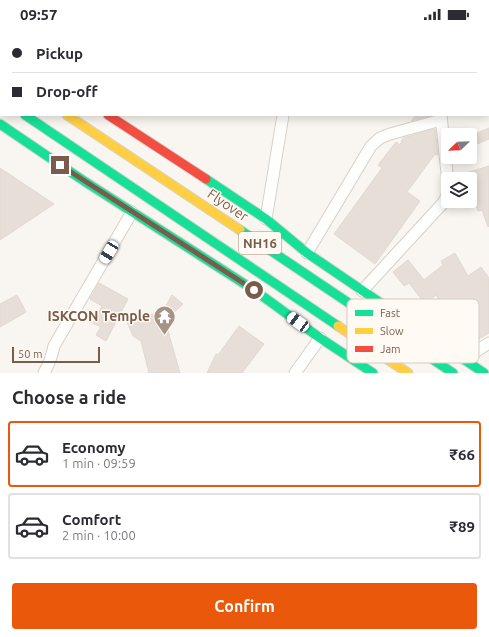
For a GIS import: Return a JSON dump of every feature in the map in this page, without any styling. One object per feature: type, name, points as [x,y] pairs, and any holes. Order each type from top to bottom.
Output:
[{"type":"main road","name":"NH16","points":[[26,116],[347,332]]},
{"type":"main road","name":"Flyover","points":[[69,116],[347,301]]},
{"type":"main road","points":[[110,116],[266,219],[307,253],[374,299]]},
{"type":"main road","points":[[0,124],[84,181],[254,290],[347,356]]},
{"type":"main road","points":[[358,363],[373,373]]},
{"type":"main road","name":"NH16","points":[[393,363],[408,373]]},
{"type":"main road","name":"Flyover","points":[[437,363],[452,373]]},
{"type":"main road","points":[[470,363],[484,373]]},
{"type":"street","points":[[266,219],[284,116]]},
{"type":"street","points":[[307,253],[371,146],[380,138],[441,118],[448,194],[443,203],[362,291]]},
{"type":"street","points":[[44,373],[51,358],[54,346],[132,212]]},
{"type":"street","points":[[294,373],[320,338]]},
{"type":"street","points":[[479,349],[489,343]]},
{"type":"building","points":[[415,116],[429,116],[411,121]]},
{"type":"building","points":[[489,128],[489,139],[477,144],[477,133]]},
{"type":"building","points":[[435,129],[438,155],[435,154],[407,192],[420,201],[375,264],[334,234],[382,168],[378,165],[396,142],[400,145],[403,138]]},
{"type":"building","points":[[489,166],[488,227],[482,210],[478,211],[477,208],[477,172],[469,172]]},
{"type":"building","points":[[0,168],[54,204],[0,240]]},
{"type":"building","points":[[455,253],[468,276],[481,267],[489,278],[489,333],[479,339],[479,299],[439,299],[436,295],[431,299],[421,299],[409,283],[404,286],[393,272],[408,260],[424,280],[443,265],[441,261]]},
{"type":"building","points":[[99,283],[128,299],[106,341],[96,335],[101,327],[93,323],[102,306],[90,299]]},
{"type":"building","points":[[17,295],[26,312],[0,327],[0,304]]},
{"type":"building","points":[[172,295],[183,304],[169,317],[171,325],[168,331],[180,373],[149,373],[141,341],[133,336],[127,322],[163,311]]},
{"type":"building","points":[[239,326],[264,344],[242,373],[207,373],[216,354],[218,355]]},
{"type":"traffic: fast","points":[[26,116],[338,326]]},
{"type":"traffic: fast","points":[[0,124],[84,181],[254,290],[347,356]]},
{"type":"traffic: fast","points":[[206,179],[266,219],[307,253],[375,299]]},
{"type":"traffic: fast","points":[[240,230],[347,302]]},
{"type":"traffic: fast","points":[[358,363],[373,373]]},
{"type":"traffic: fast","points":[[438,363],[453,373]]},
{"type":"traffic: fast","points":[[469,363],[484,373]]},
{"type":"traffic: slow","points":[[69,116],[240,230]]},
{"type":"traffic: slow","points":[[338,326],[347,332]]},
{"type":"traffic: slow","points":[[393,363],[408,373]]},
{"type":"traffic: jam","points":[[110,116],[206,179]]},
{"type":"place","name":"ISKCON Temple","points":[[165,336]]},
{"type":"route","points":[[60,165],[254,290]]}]
